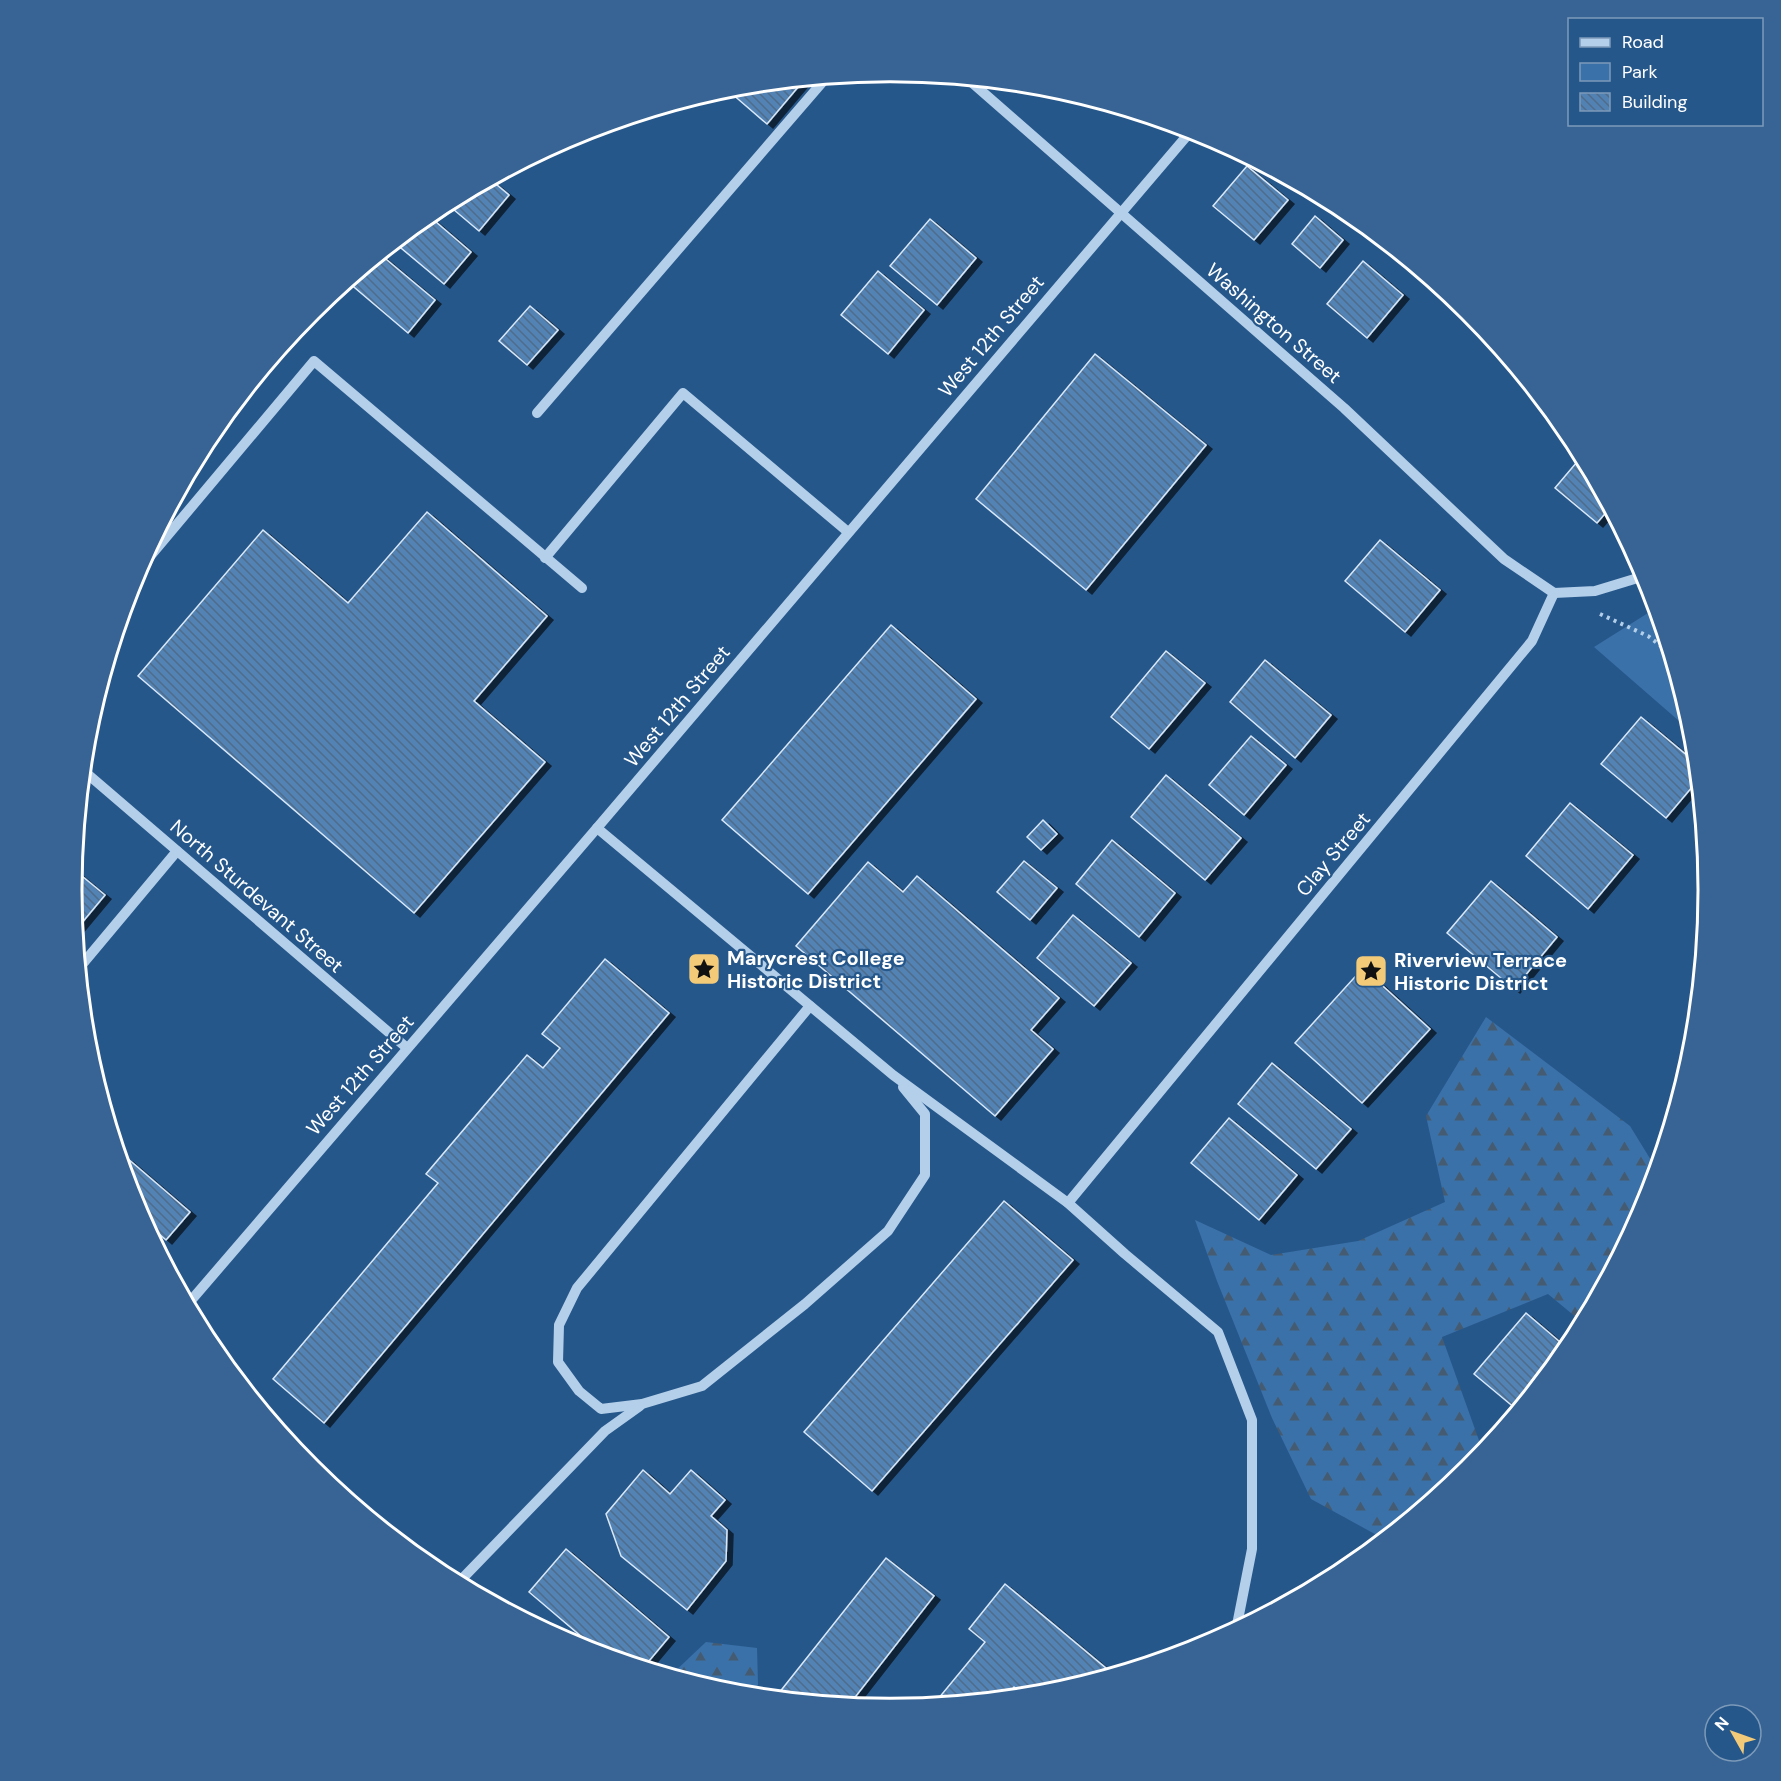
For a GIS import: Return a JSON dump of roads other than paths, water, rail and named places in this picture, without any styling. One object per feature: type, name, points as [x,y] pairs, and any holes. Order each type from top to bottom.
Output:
[{"type":"street","points":[[537,413],[819,86]]},
{"type":"street","name":"Washington Street","points":[[977,87],[1344,408],[1504,559],[1554,593]]},
{"type":"street","name":"West 12th Street","points":[[193,1298],[1185,138]]},
{"type":"street","points":[[162,542],[314,361],[582,588]]},
{"type":"street","points":[[545,558],[683,393],[848,532]]},
{"type":"street","points":[[1554,593],[1595,591],[1637,580]]},
{"type":"street","name":"Clay Street","points":[[1068,1203],[1532,640],[1554,593]]},
{"type":"street","name":"North Sturdevant Street","points":[[90,777],[407,1048]]},
{"type":"street","points":[[597,828],[893,1075],[1068,1203],[1218,1332],[1252,1420],[1252,1549],[1238,1620]]},
{"type":"street","points":[[86,960],[177,851]]},
{"type":"street","points":[[810,1006],[577,1288],[559,1325],[558,1362],[579,1391],[601,1409],[642,1404],[702,1386],[805,1304],[888,1231],[925,1174],[925,1114],[893,1075]]},
{"type":"street","points":[[464,1576],[605,1431],[642,1404]]},
{"type":"place","name":"Marycrest College Historic District","points":[[704,969]]},
{"type":"place","name":"Riverview Terrace Historic District","points":[[1371,971]]}]
